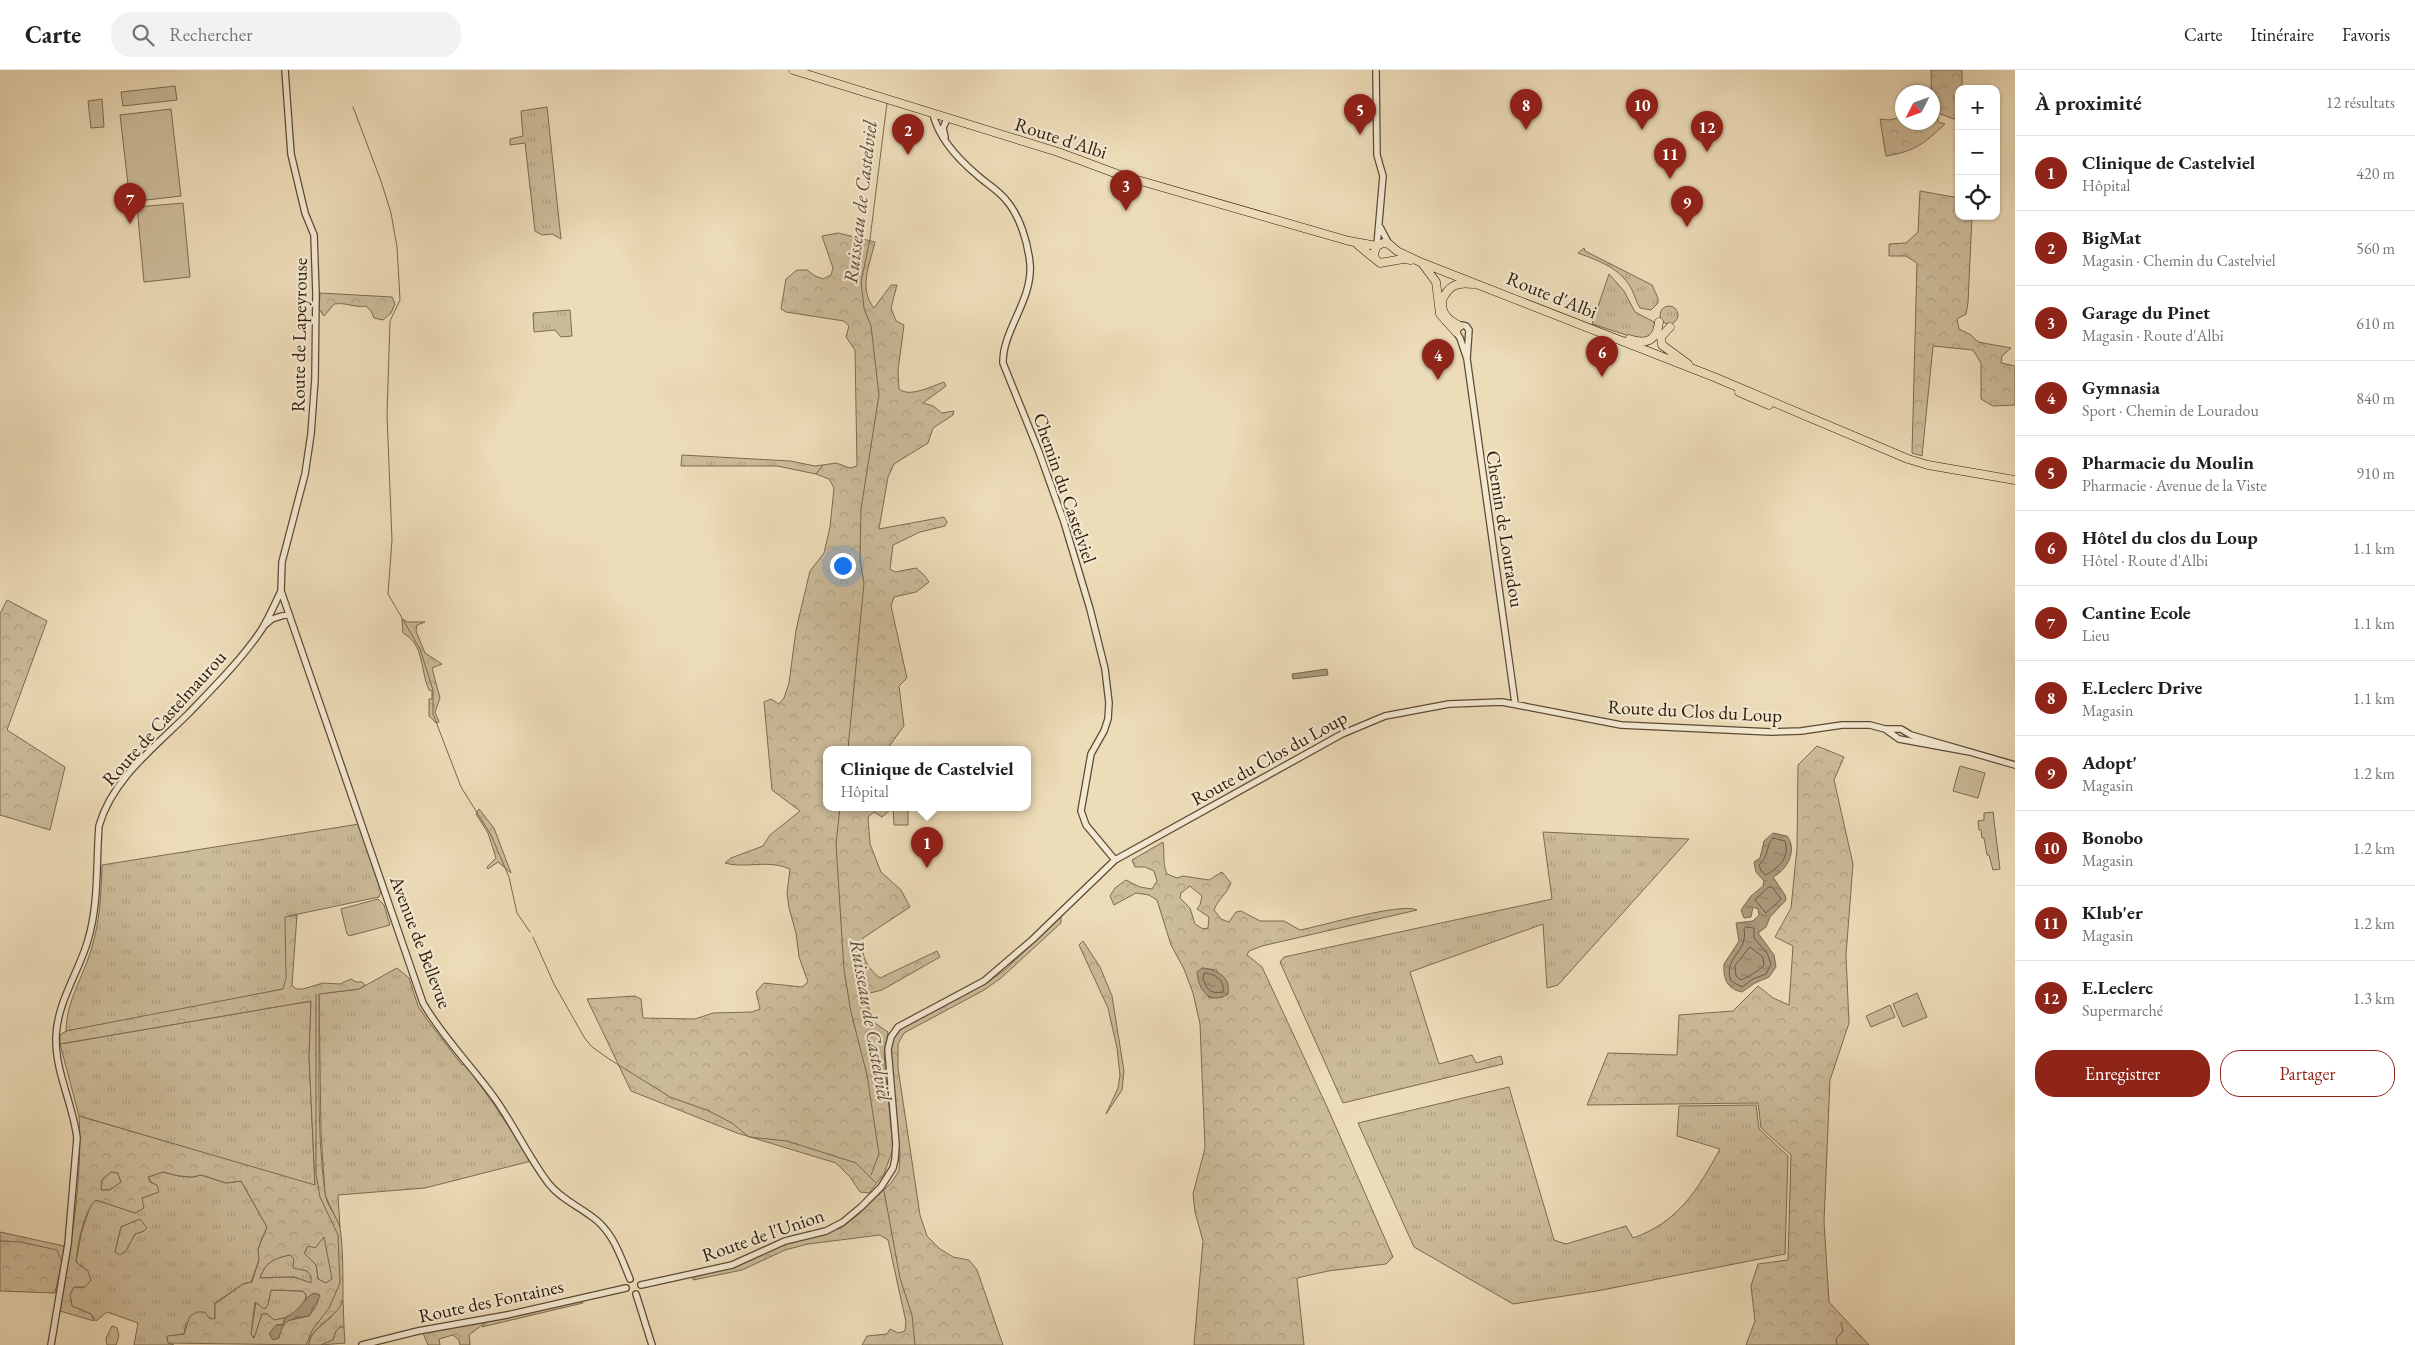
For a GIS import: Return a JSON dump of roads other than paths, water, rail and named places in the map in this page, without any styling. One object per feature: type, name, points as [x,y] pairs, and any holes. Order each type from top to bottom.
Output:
[{"type":"main road","name":"Route d'Albi","points":[[793,70],[946,119],[1058,152],[1120,175],[1349,241],[1377,246]]},
{"type":"main road","name":"Route d'Albi","points":[[1349,241],[1365,249],[1375,258]]},
{"type":"main road","points":[[1383,243],[1391,246],[1394,256],[1391,261],[1382,264],[1375,258],[1374,253],[1377,246],[1383,243]]},
{"type":"main road","name":"Route d'Albi","points":[[1391,246],[1420,262],[1481,284],[1760,396],[1795,413]]},
{"type":"main road","name":"Route d'Albi","points":[[1391,261],[1403,259],[1420,262]]},
{"type":"main road","points":[[1420,262],[1436,282],[1440,314],[1458,332]]},
{"type":"main road","points":[[1458,332],[1445,315],[1442,305],[1443,298],[1456,284],[1481,284]]},
{"type":"main road","points":[[1567,319],[1640,343],[1654,338],[1659,322]]},
{"type":"main road","points":[[1670,327],[1661,337],[1664,348],[1705,374]]},
{"type":"main road","name":"Route d'Albi","points":[[1671,361],[1767,404],[1795,413],[1918,462],[2015,480]]},
{"type":"street","name":"Route de Lapeyrouse","points":[[281,591],[282,562],[310,442],[315,379],[316,253],[314,235],[302,200],[290,149],[286,70]]},
{"type":"street","points":[[1376,70],[1377,155],[1383,176],[1377,246]]},
{"type":"street","name":"Chemin du Castelviel","points":[[933,114],[936,127],[947,144],[975,174],[1007,200],[1016,215],[1026,244],[1030,264],[1028,285],[1005,347],[1003,363],[1039,452],[1064,522],[1090,609],[1105,669],[1108,690],[1108,719],[1091,754],[1081,811],[1086,825],[1115,860]]},
{"type":"street","points":[[946,119],[943,128],[947,144]]},
{"type":"street","points":[[1380,227],[1391,246]]},
{"type":"street","points":[[1458,332],[1468,328],[1466,359]]},
{"type":"street","points":[[1458,332],[1467,337]]},
{"type":"street","points":[[1458,332],[1466,359]]},
{"type":"street","name":"Chemin de Louradou","points":[[1466,359],[1515,703]]},
{"type":"street","name":"Route de Castelmaurou","points":[[262,628],[281,591]]},
{"type":"street","name":"Avenue de Bellevue","points":[[281,591],[424,1002],[436,1022],[495,1099],[550,1184],[567,1200],[598,1221],[610,1235],[618,1246],[630,1279]]},
{"type":"street","points":[[272,608],[280,616]]},
{"type":"street","name":"Route de Castelmaurou","points":[[51,1345],[68,1244],[77,1138],[76,1124],[59,1063],[57,1026],[60,1011],[88,941],[92,923],[99,826],[103,810],[126,778],[216,684],[262,628],[272,619],[288,614]]},
{"type":"street","name":"Route du Clos du Loup","points":[[881,1187],[893,1168],[895,1158],[896,1144],[888,1058],[889,1042],[893,1032],[911,1018],[984,981],[1032,940],[1115,860],[1370,720],[1397,713],[1449,704],[1515,703],[1599,721],[1640,726],[1771,732],[1801,731],[1842,725],[1870,725],[1897,730],[1904,735]]},
{"type":"street","name":"Route du Clos du Loup","points":[[1885,729],[1896,737]]},
{"type":"street","points":[[1897,730],[1896,737],[1904,735],[2015,765]]},
{"type":"street","name":"Route de l'Union","points":[[641,1285],[717,1269],[785,1241],[826,1231],[852,1216],[881,1187]]},
{"type":"street","points":[[630,1279],[638,1280],[641,1285],[640,1290],[636,1294],[630,1294],[626,1288],[626,1283],[630,1279]]},
{"type":"street","name":"Route des Fontaines","points":[[362,1345],[418,1331],[506,1315],[626,1288]]},
{"type":"street","points":[[636,1294],[652,1345]]},
{"type":"water","points":[[1327,669],[1328,675],[1293,679],[1292,674]]},
{"type":"water","points":[[1773,833],[1787,836],[1791,847],[1789,859],[1783,870],[1773,877],[1785,895],[1786,900],[1770,917],[1766,927],[1758,933],[1774,955],[1776,967],[1769,977],[1755,983],[1742,992],[1737,991],[1729,986],[1725,979],[1724,964],[1739,941],[1736,923],[1753,921],[1759,915],[1758,909],[1753,907],[1751,917],[1744,918],[1741,910],[1751,896],[1763,886],[1764,881],[1756,872],[1754,862],[1760,858],[1764,841]]},
{"type":"water","points":[[1202,968],[1218,972],[1225,978],[1228,994],[1215,998],[1210,997],[1202,990],[1197,972]]},
{"type":"water","points":[[315,1293],[320,1296],[309,1316],[285,1323],[279,1338],[273,1340],[269,1334],[276,1325],[283,1324],[285,1318]]},
{"type":"waterway","name":"Ruisseau de Castelviel","points":[[848,746],[864,583],[860,561],[861,509],[879,395],[871,326],[864,308],[861,282],[870,239],[887,103]]},
{"type":"waterway","points":[[353,107],[381,181],[391,213],[397,247],[400,300],[390,321],[387,415],[392,540],[388,594],[420,649],[433,690],[433,714],[461,787],[491,835],[509,877],[517,913],[530,932]]},
{"type":"waterway","name":"Ruisseau de Castelviel","points":[[840,811],[836,844],[844,970],[851,1012],[867,1075],[879,1154],[871,1175]]},
{"type":"waterway","name":"Ruisseau de Castelviel","points":[[533,937],[554,984],[584,1037],[591,1046],[609,1059],[670,1097],[709,1111],[732,1123],[749,1137],[787,1141],[856,1163],[877,1184]]},
{"type":"waterway","points":[[306,1345],[313,1329],[329,1308],[340,1283],[338,1235],[320,1197],[316,1174],[316,994]]},
{"type":"waterway","name":"Ruisseau de Castelviel","points":[[884,1191],[900,1278],[912,1315],[915,1345]]},
{"type":"waterway","points":[[1837,1345],[1836,1339],[1843,1331],[1841,1323]]},
{"type":"place","name":"E.Leclerc Drive","points":[[1526,130]]},
{"type":"place","name":"Bonobo","points":[[1642,130]]},
{"type":"place","name":"Pharmacie du Moulin","points":[[1360,135]]},
{"type":"place","name":"E.Leclerc","points":[[1707,152]]},
{"type":"place","name":"BigMat","points":[[908,155]]},
{"type":"place","name":"Klub'er","points":[[1670,179]]},
{"type":"place","name":"Garage du Pinet","points":[[1126,211]]},
{"type":"place","name":"Cantine Ecole","points":[[130,224]]},
{"type":"place","name":"Adopt'","points":[[1687,227]]},
{"type":"place","name":"Hôtel du clos du Loup","points":[[1602,377]]},
{"type":"place","name":"Gymnasia","points":[[1438,380]]},
{"type":"place","name":"Clinique de Castelviel","points":[[927,868]]}]
